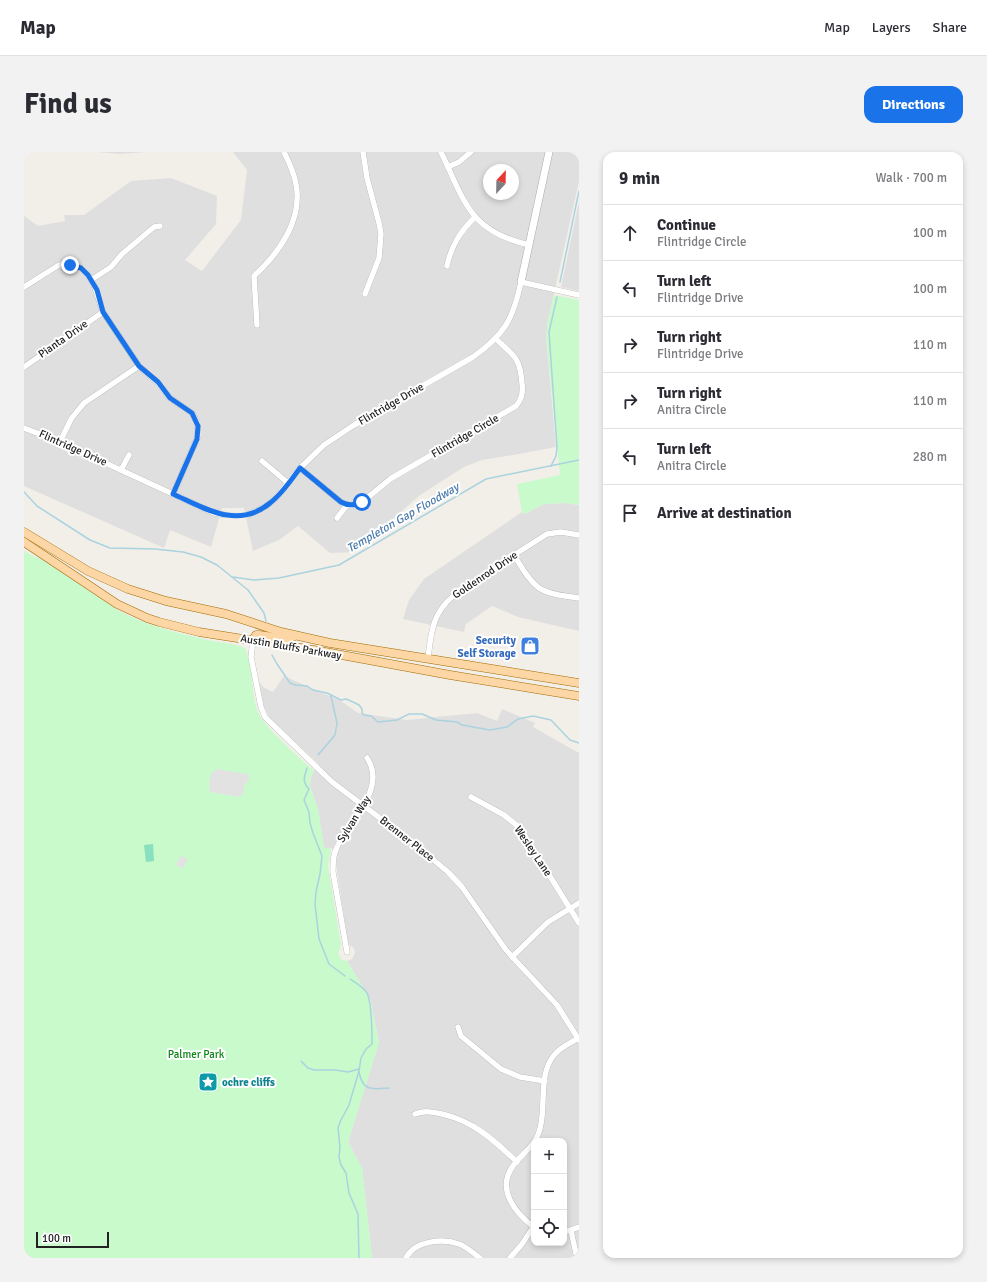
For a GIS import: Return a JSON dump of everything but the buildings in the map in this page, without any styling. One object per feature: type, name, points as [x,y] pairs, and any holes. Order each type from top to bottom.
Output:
[{"type":"main road","name":"Austin Bluffs Parkway","points":[[24,532],[88,571],[128,589],[166,601],[226,614],[295,636],[579,683]]},
{"type":"main road","name":"Austin Bluffs Parkway","points":[[24,542],[103,596],[147,618],[198,632],[579,696]]},
{"type":"main road","points":[[252,640],[259,634],[287,639],[295,636]]},
{"type":"street","points":[[257,325],[254,276],[267,264],[280,248],[294,219],[297,202],[296,184],[291,166],[284,152]]},
{"type":"street","points":[[363,152],[367,178],[379,223],[381,239],[379,258],[365,294]]},
{"type":"street","points":[[441,152],[466,204],[475,217],[488,229],[502,236],[529,244]]},
{"type":"street","points":[[448,166],[459,162],[471,152]]},
{"type":"street","name":"Flintridge Drive","points":[[24,428],[60,442],[214,513],[237,516],[247,515],[259,510],[269,504],[300,468],[324,445],[339,434],[473,357],[496,339],[510,317],[517,300],[549,152]]},
{"type":"street","points":[[447,266],[450,253],[456,240],[464,228],[475,217]]},
{"type":"street","points":[[91,280],[111,267],[122,254],[154,227],[160,226]]},
{"type":"street","points":[[24,287],[52,268],[64,264],[81,268],[88,275],[97,290],[103,312],[139,366],[158,382],[170,398],[192,413],[197,422],[199,431],[197,439],[173,494]]},
{"type":"street","points":[[521,282],[579,295]]},
{"type":"street","name":"Pianta Drive","points":[[24,367],[103,312]]},
{"type":"street","name":"Flintridge Circle","points":[[346,505],[356,505],[362,502],[390,479],[516,406],[520,401],[523,390],[520,366],[513,354],[496,339]]},
{"type":"street","points":[[60,442],[71,419],[84,403],[139,366]]},
{"type":"street","name":"Flintridge Drive","points":[[121,470],[129,455]]},
{"type":"street","points":[[262,460],[288,483]]},
{"type":"street","points":[[300,468],[346,505],[337,518]]},
{"type":"street","name":"Goldenrod Drive","points":[[428,658],[436,615],[442,606],[452,597],[547,534],[561,532],[579,535]]},
{"type":"street","points":[[514,555],[528,576],[545,591],[579,598]]},
{"type":"street","name":"Brenner Place","points":[[252,640],[251,657],[261,706],[265,717],[332,782],[417,846],[448,872],[462,887],[506,950],[557,1004],[579,1039]]},
{"type":"street","name":"Sylvan Way","points":[[347,952],[333,872],[333,860],[339,843],[370,795],[372,786],[372,766],[368,758]]},
{"type":"street","name":"Wesley Lane","points":[[470,797],[504,815],[520,828],[579,923]]},
{"type":"street","points":[[512,957],[548,922],[579,903]]},
{"type":"street","points":[[458,1027],[461,1036],[502,1069],[520,1077],[545,1081]]},
{"type":"street","points":[[536,1138],[539,1134],[542,1118],[548,1065],[558,1051],[579,1039]]},
{"type":"street","points":[[415,1114],[424,1111],[452,1116],[472,1124],[497,1142],[517,1162]]},
{"type":"street","points":[[531,1146],[517,1162],[508,1176],[506,1185],[509,1198],[516,1211],[531,1224]]},
{"type":"street","points":[[567,1231],[579,1227]]},
{"type":"street","points":[[510,1258],[531,1230]]},
{"type":"street","points":[[571,1230],[577,1258]]},
{"type":"street","points":[[406,1258],[409,1252],[417,1246],[442,1241],[463,1246],[480,1258]]},
{"type":"shaded area","points":[[97,152],[146,152],[119,154]]},
{"type":"shaded area","points":[[233,152],[579,152],[579,181],[546,336],[556,447],[482,460],[464,467],[420,495],[355,552],[330,553],[298,526],[279,540],[253,551],[244,508],[222,508],[211,547],[170,530],[164,548],[24,486],[24,216],[38,226],[65,221],[64,215],[84,215],[131,181],[171,178],[217,196],[216,224],[185,260],[202,271],[241,220],[247,170]]},
{"type":"shaded area","points":[[579,201],[579,291],[561,287]]},
{"type":"shaded area","points":[[565,503],[579,505],[579,631],[518,617],[492,606],[466,624],[464,632],[403,619],[409,600],[424,579],[522,512],[524,514],[544,504]]},
{"type":"shaded area","points":[[284,676],[341,701],[358,713],[407,720],[477,713],[497,721],[502,709],[535,723],[533,727],[579,752],[579,1258],[372,1258],[362,1168],[348,1142],[379,1042],[370,999],[347,961],[352,959],[355,953],[354,948],[348,943],[336,865],[339,849],[324,848],[318,809],[310,786],[311,775],[319,764],[270,718],[264,707],[259,681],[263,687],[273,692]]},
{"type":"shaded area","points":[[217,769],[247,774],[249,776],[249,780],[245,784],[243,794],[239,797],[210,792],[209,784],[211,774]]},
{"type":"shaded area","points":[[181,856],[188,859],[183,868],[176,865]]},
{"type":"green space","points":[[554,295],[579,300],[579,505],[565,503],[544,504],[524,514],[522,512],[517,484],[560,475],[546,336]]},
{"type":"green space","name":"Palmer Park","points":[[24,551],[41,559],[119,611],[130,616],[174,632],[245,648],[250,664],[254,696],[261,718],[283,742],[314,771],[310,778],[310,786],[318,809],[324,848],[331,848],[328,866],[341,945],[338,954],[342,960],[347,961],[370,999],[379,1043],[348,1142],[362,1168],[372,1258],[24,1258]]},
{"type":"green space","points":[[153,844],[154,861],[146,862],[144,845]]},
{"type":"waterway","points":[[560,282],[579,191]]},
{"type":"waterway","points":[[551,466],[556,456],[557,447],[549,332],[557,297]]},
{"type":"waterway","name":"Templeton Gap Floodway","points":[[233,577],[254,580],[279,578],[339,565],[486,479],[579,460]]},
{"type":"waterway","name":"Templeton Gap Floodway","points":[[24,492],[37,506],[90,540],[110,548],[155,549],[183,552],[201,557],[217,565],[248,590],[264,613],[266,621]]},
{"type":"waterway","name":"Templeton Gap Floodway","points":[[272,655],[290,683],[307,686],[313,690],[327,693],[341,700],[346,699],[353,702],[359,705],[364,715],[371,716],[378,722],[397,720],[409,714],[422,714],[436,720],[457,722],[462,725],[490,730],[507,727],[518,719],[533,716],[551,720],[570,740],[579,743]]},
{"type":"waterway","name":"Templeton Gap Floodway","points":[[318,755],[335,735],[337,723],[331,696]]},
{"type":"waterway","name":"Templeton Gap Floodway","points":[[307,768],[304,779],[305,784],[309,789],[304,800],[309,812],[313,833],[322,856],[315,904],[319,939],[329,964],[345,976]]},
{"type":"waterway","points":[[350,979],[367,993],[370,1004],[372,1026],[372,1044],[366,1049],[361,1058],[359,1071],[349,1105],[338,1128],[340,1147],[339,1157],[341,1165],[346,1173],[349,1193],[358,1214],[359,1258]]},
{"type":"waterway","points":[[301,1061],[308,1068],[314,1070],[335,1070],[348,1072],[359,1069]]},
{"type":"waterway","points":[[359,1072],[363,1083],[369,1088],[389,1088]]},
{"type":"place","name":"Security Self Storage","points":[[530,646]]},
{"type":"place","name":"ochre cliffs","points":[[208,1082]]},
{"type":"route","points":[[70,265],[81,268],[88,275],[97,290],[103,312],[139,366],[158,382],[170,398],[187,409],[195,417],[199,431],[198,436],[173,494],[214,513],[237,516],[247,515],[259,510],[276,498],[300,468],[346,505],[351,506],[362,502]]}]
